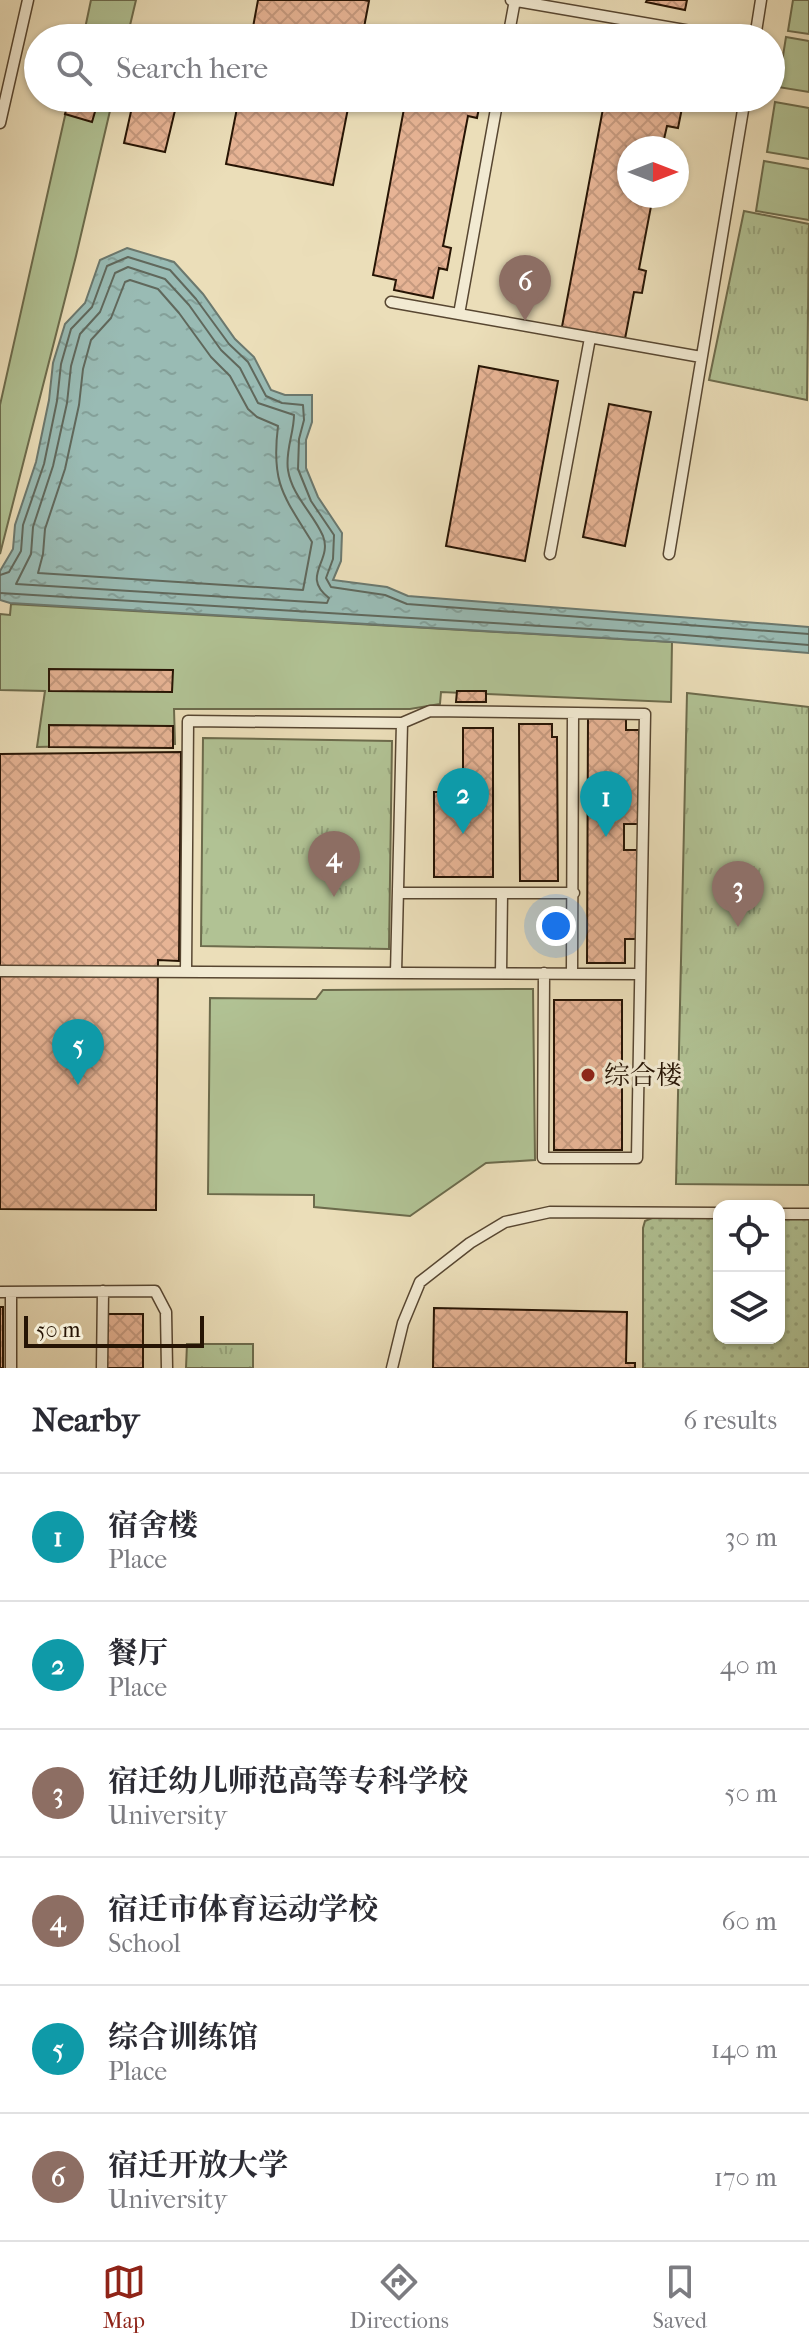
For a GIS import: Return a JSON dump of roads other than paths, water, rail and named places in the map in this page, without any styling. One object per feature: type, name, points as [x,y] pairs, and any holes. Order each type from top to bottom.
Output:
[{"type":"lane","points":[[0,123],[28,0]]},
{"type":"lane","points":[[510,24],[514,0],[651,24]]},
{"type":"lane","points":[[757,24],[761,0]]},
{"type":"lane","points":[[459,314],[495,112]]},
{"type":"lane","points":[[669,554],[743,112]]},
{"type":"lane","points":[[391,302],[701,357]]},
{"type":"lane","points":[[550,554],[590,338]]},
{"type":"lane","points":[[186,972],[188,721],[402,723],[430,711],[645,714],[637,1158],[543,1158],[544,973]]},
{"type":"lane","points":[[572,973],[573,713]]},
{"type":"lane","points":[[396,973],[402,723]]},
{"type":"lane","points":[[398,893],[574,893]]},
{"type":"lane","points":[[501,973],[502,893]]},
{"type":"lane","points":[[0,971],[640,974]]},
{"type":"lane","points":[[392,1368],[403,1323],[420,1282],[470,1243],[505,1222],[550,1212],[713,1213]]},
{"type":"lane","points":[[785,1214],[809,1214]]},
{"type":"lane","points":[[102,1368],[103,1291]]},
{"type":"lane","points":[[11,1368],[5,1292],[155,1291],[166,1312],[167,1368]]},
{"type":"water","points":[[127,248],[174,262],[203,294],[235,339],[254,357],[271,390],[285,395],[312,395],[306,468],[318,497],[342,533],[341,561],[333,580],[387,587],[408,596],[809,627],[809,653],[0,600],[0,571],[13,549],[15,525],[36,462],[53,363],[65,324],[85,303],[100,260]]},
{"type":"place","name":"宿迁开放大学","points":[[525,321]]},
{"type":"place","name":"餐厅","points":[[463,834]]},
{"type":"place","name":"宿舍楼","points":[[606,837]]},
{"type":"place","name":"宿迁市体育运动学校","points":[[334,897]]},
{"type":"place","name":"宿迁幼儿师范高等专科学校","points":[[738,927]]},
{"type":"place","name":"综合楼","points":[[588,1075]]},
{"type":"place","name":"综合训练馆","points":[[78,1085]]}]
